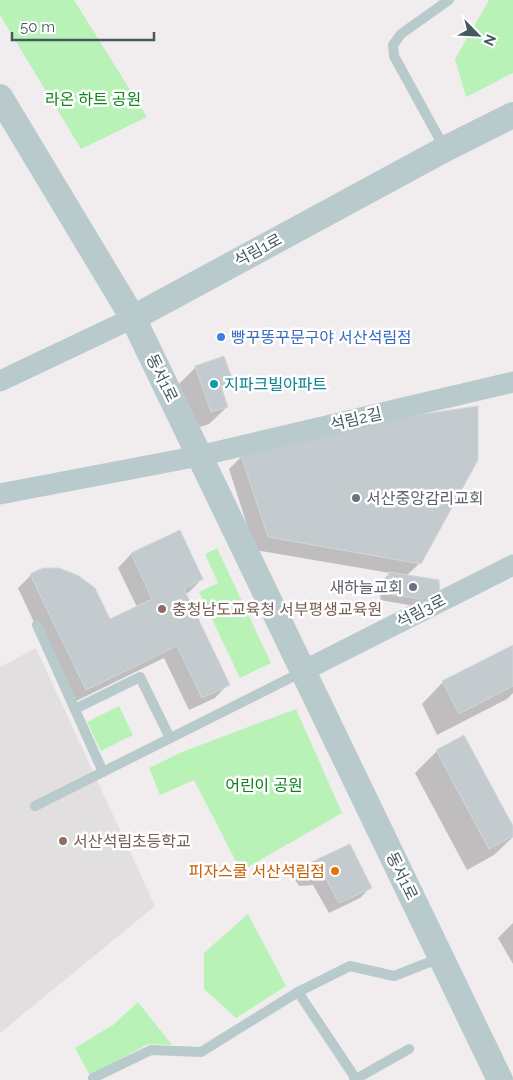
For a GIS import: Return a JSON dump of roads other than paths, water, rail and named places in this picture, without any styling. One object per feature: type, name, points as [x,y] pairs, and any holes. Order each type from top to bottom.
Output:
[{"type":"street","name":"동서1로","points":[[0,97],[132,318],[500,1080]]},
{"type":"street","name":"석림1로","points":[[0,381],[132,318],[445,149],[513,115]]},
{"type":"street","name":"석림2길","points":[[199,456],[513,382]]},
{"type":"street","points":[[0,494],[199,456]]},
{"type":"street","name":"석림3로","points":[[303,671],[513,565]]},
{"type":"lane","points":[[445,149],[394,56],[393,45],[401,34],[449,0]]},
{"type":"lane","points":[[37,625],[103,772]]},
{"type":"lane","points":[[35,806],[303,671]]},
{"type":"lane","points":[[75,709],[140,677],[170,738]]},
{"type":"lane","points":[[93,1078],[151,1050],[201,1052],[298,992],[350,966],[394,976],[441,957]]},
{"type":"lane","points":[[298,992],[355,1080],[409,1049]]},
{"type":"place","name":"빵꾸똥꾸문구야 서산석림점","points":[[221,337]]},
{"type":"place","name":"지파크빌아파트","points":[[214,384]]},
{"type":"place","name":"서산중앙감리교회","points":[[356,498]]},
{"type":"place","name":"새하늘교회","points":[[413,587]]},
{"type":"place","name":"충청남도교육청 서부평생교육원","points":[[162,609]]},
{"type":"place","name":"서산석림초등학교","points":[[63,841]]},
{"type":"place","name":"피자스쿨 서산석림점","points":[[335,871]]},
{"type":"park label","name":"라온 하트 공원","points":[[93,99]]},
{"type":"park label","name":"어린이 공원","points":[[264,785]]}]
